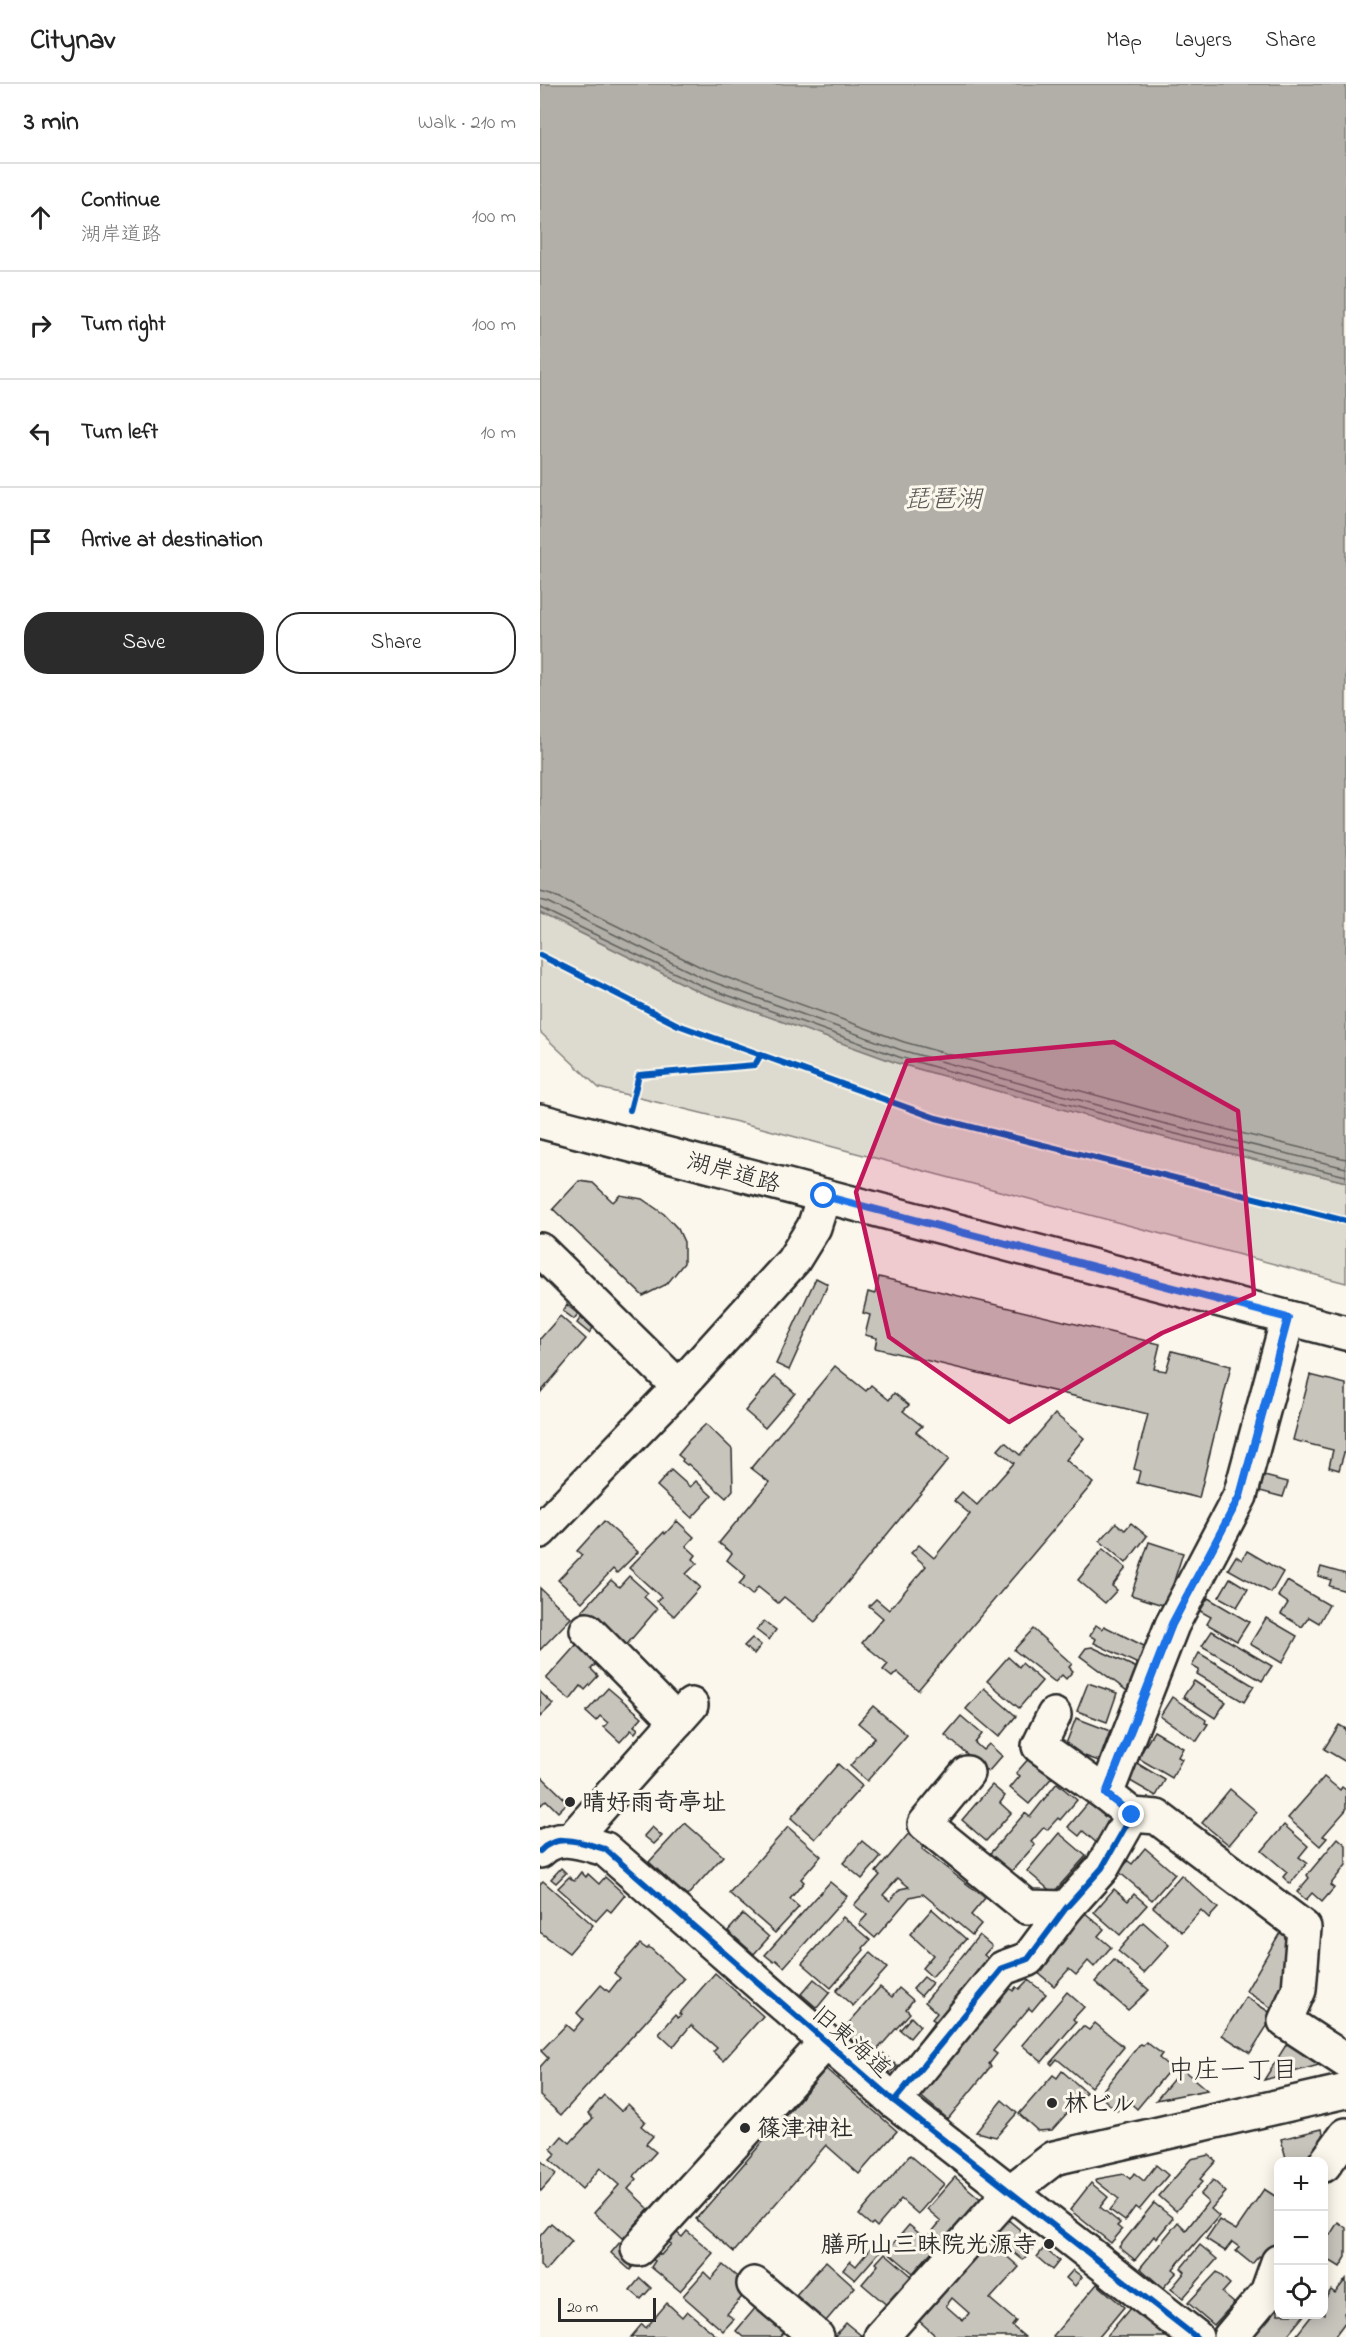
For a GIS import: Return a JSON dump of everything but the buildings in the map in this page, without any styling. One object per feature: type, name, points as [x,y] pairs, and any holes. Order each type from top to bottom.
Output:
[{"type":"street","name":"湖岸道路","points":[[540,1121],[1346,1333]]},
{"type":"street","points":[[540,1531],[679,1387],[793,1261],[814,1227],[824,1196]]},
{"type":"street","points":[[540,1250],[679,1387]]},
{"type":"street","points":[[1106,1794],[1172,1624],[1240,1496],[1288,1318]]},
{"type":"street","points":[[540,1851],[546,1845],[572,1839],[684,1713],[587,1630]]},
{"type":"street","points":[[1054,1715],[1039,1746],[1132,1815],[1157,1817],[1304,1928],[1299,1990],[1285,2020],[1346,2061]]},
{"type":"street","points":[[967,1773],[925,1824],[1027,1907],[1066,1908]]},
{"type":"street","points":[[894,2101],[1003,1968],[1028,1959],[1066,1908],[1102,1868],[1132,1815]]},
{"type":"street","name":"旧東海道","points":[[572,1839],[604,1849],[894,2101],[1196,2337]]},
{"type":"street","points":[[638,2249],[826,2042]]},
{"type":"street","points":[[881,2337],[1011,2191],[1054,2158],[1346,2091]]},
{"type":"street","points":[[1328,2158],[1346,2135]]},
{"type":"street","points":[[1230,2337],[1267,2293],[1277,2265]]},
{"type":"street","points":[[754,2284],[817,2337]]},
{"type":"highlighted area","points":[[1114,1042],[1238,1111],[1254,1294],[1162,1333],[1009,1422],[889,1337],[856,1192],[907,1061]]},
{"type":"shaded area","points":[[540,913],[700,992],[897,1063],[1159,1136],[1346,1182],[1346,1283],[758,1127],[599,1088],[540,1032]]},
{"type":"water","name":"琵琶湖","points":[[540,84],[1346,84],[1346,1182],[1159,1136],[897,1063],[700,992],[540,913]]},
{"type":"cycle path","points":[[540,955],[678,1025],[936,1118],[1346,1221]]},
{"type":"cycle path","points":[[630,1110],[639,1075],[755,1065],[760,1056]]},
{"type":"cycle path","points":[[894,2101],[1003,1968],[1028,1959],[1066,1908],[1102,1868],[1132,1815],[1106,1794],[1172,1625],[1240,1496],[1288,1318]]},
{"type":"cycle path","points":[[540,1851],[547,1845],[563,1840],[605,1849],[894,2101],[1196,2337]]},
{"type":"place","name":"晴好雨奇亭址","points":[[570,1802]]},
{"type":"place","name":"林ビル","points":[[1052,2103]]},
{"type":"place","name":"篠津神社","points":[[745,2128]]},
{"type":"place","name":"膳所山三昧院光源寺","points":[[1049,2244]]},
{"type":"district","name":"中庄一丁目","points":[[1233,2069]]},
{"type":"route","points":[[824,1196],[1288,1318],[1240,1496],[1172,1624],[1106,1794],[1132,1815]]}]
